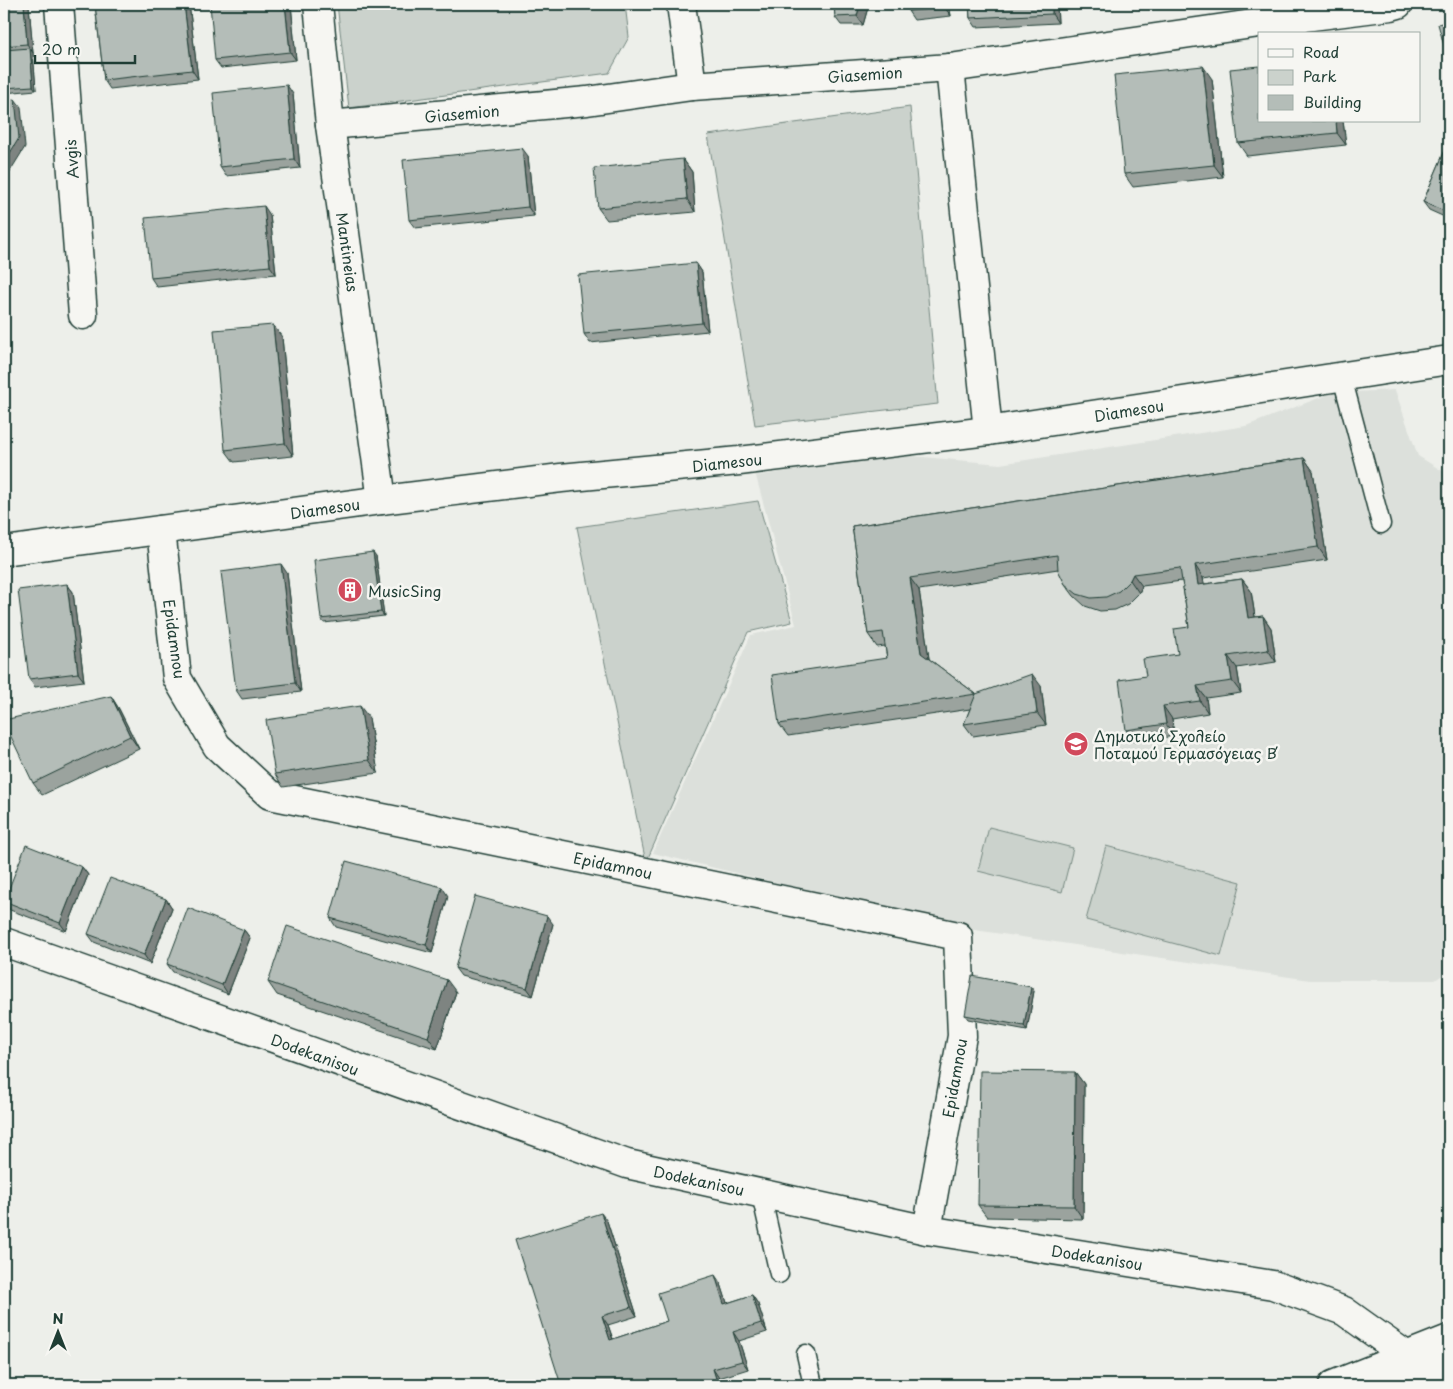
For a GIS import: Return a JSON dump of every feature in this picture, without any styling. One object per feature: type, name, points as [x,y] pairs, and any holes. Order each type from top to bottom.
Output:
[{"type":"street","name":"Avgis","points":[[59,4],[83,315]]},
{"type":"street","name":"Mantineias","points":[[318,4],[330,125],[382,500]]},
{"type":"street","points":[[680,4],[692,86]]},
{"type":"street","name":"Giasemion","points":[[330,125],[587,101],[692,86],[950,68],[1265,13],[1391,6],[1398,4]]},
{"type":"street","points":[[950,68],[988,431]]},
{"type":"street","name":"Diamesou","points":[[4,551],[560,478],[739,461],[988,431],[1449,360]]},
{"type":"street","name":"Epidamnou","points":[[161,530],[177,678],[217,746],[270,795],[958,936],[962,1036],[927,1230]]},
{"type":"street","name":"Dodekanisou","points":[[4,942],[628,1164],[927,1230],[1273,1285],[1344,1311],[1407,1356]]},
{"type":"street","points":[[1333,1385],[1449,1339]]},
{"type":"street","points":[[1393,1385],[1449,1363]]},
{"type":"lane","points":[[1342,376],[1381,524]]},
{"type":"lane","points":[[762,1194],[779,1274]]},
{"type":"lane","points":[[806,1354],[813,1385]]},
{"type":"shaded area","name":"Δημοτικό Σχολείο Ποταμού Γερμασόγειας Β΄","points":[[1395,390],[1418,456],[1449,475],[1449,971],[1435,980],[1310,980],[968,929],[653,853],[751,635],[796,625],[756,476],[890,454],[1000,464],[1246,426],[1332,393]]},
{"type":"green space","points":[[337,4],[625,4],[629,37],[609,73],[349,108]]},
{"type":"green space","points":[[910,107],[938,404],[755,425],[708,135]]},
{"type":"green space","points":[[758,501],[792,622],[748,632],[648,858],[645,858],[577,527]]},
{"type":"green space","points":[[989,827],[1073,848],[1062,892],[978,871]]},
{"type":"green space","points":[[1106,846],[1241,882],[1221,956],[1086,920]]},
{"type":"building","points":[[4,4],[24,4],[27,44],[4,46]]},
{"type":"building","points":[[95,4],[184,4],[192,70],[104,80]]},
{"type":"building","points":[[210,4],[285,4],[290,52],[215,60]]},
{"type":"building","points":[[834,4],[860,4],[857,16],[835,17]]},
{"type":"building","points":[[906,4],[944,4],[945,8],[908,11]]},
{"type":"building","points":[[969,4],[1052,4],[1052,14],[970,18]]},
{"type":"building","points":[[1449,21],[1449,63],[1438,24]]},
{"type":"building","points":[[30,48],[33,86],[4,88],[4,50]]},
{"type":"building","points":[[1203,66],[1214,165],[1124,174],[1114,75]]},
{"type":"building","points":[[1258,66],[1258,122],[1336,122],[1337,133],[1238,143],[1230,69]]},
{"type":"building","points":[[287,85],[294,159],[220,167],[213,93]]},
{"type":"building","points":[[15,99],[19,138],[4,163],[4,100]]},
{"type":"building","points":[[1449,141],[1449,213],[1423,202]]},
{"type":"building","points":[[522,148],[528,207],[409,220],[403,160]]},
{"type":"building","points":[[683,159],[687,199],[598,208],[594,168]]},
{"type":"building","points":[[264,206],[270,266],[151,278],[145,218]]},
{"type":"building","points":[[696,263],[702,323],[584,334],[578,275]]},
{"type":"building","points":[[273,325],[285,443],[225,450],[214,330]]},
{"type":"building","points":[[1304,458],[1318,547],[1195,565],[1198,585],[1242,579],[1248,618],[1263,616],[1268,650],[1228,656],[1232,681],[1197,686],[1200,701],[1163,706],[1166,724],[1126,730],[1119,680],[1146,676],[1143,659],[1178,654],[1174,629],[1189,627],[1180,568],[1133,574],[1119,591],[1106,597],[1091,598],[1077,594],[1065,584],[1058,570],[1057,555],[910,578],[921,653],[976,694],[779,724],[772,675],[887,658],[883,632],[868,634],[852,526]]},
{"type":"building","name":"MusicSing","points":[[373,552],[381,612],[321,619],[314,560]]},
{"type":"building","points":[[281,564],[295,683],[236,690],[221,572]]},
{"type":"building","points":[[67,584],[78,673],[29,679],[18,590]]},
{"type":"building","points":[[1032,674],[1037,713],[964,724],[976,694]]},
{"type":"building","points":[[111,696],[130,736],[33,783],[4,720]]},
{"type":"building","points":[[360,706],[369,760],[275,774],[266,720]]},
{"type":"building","points":[[26,845],[82,867],[60,923],[4,901]]},
{"type":"building","points":[[346,861],[442,887],[426,945],[330,918]]},
{"type":"building","points":[[110,878],[166,899],[144,955],[88,934]]},
{"type":"building","points":[[475,896],[547,916],[527,988],[455,968]]},
{"type":"building","points":[[188,908],[244,930],[222,985],[167,964]]},
{"type":"building","points":[[287,926],[447,980],[428,1037],[268,982]]},
{"type":"building","points":[[972,976],[1031,987],[1024,1026],[965,1015]]},
{"type":"building","points":[[980,1071],[1075,1072],[1074,1206],[978,1205]]},
{"type":"building","points":[[601,1213],[631,1307],[602,1316],[610,1340],[667,1321],[658,1293],[715,1275],[724,1304],[752,1295],[761,1323],[733,1332],[742,1361],[713,1369],[718,1385],[561,1385],[515,1240]]},
{"type":"place","name":"MusicSing","points":[[350,590]]},
{"type":"place","name":"Δημοτικό Σχολείο Ποταμού Γερμασόγειας Β΄","points":[[1076,744]]}]
